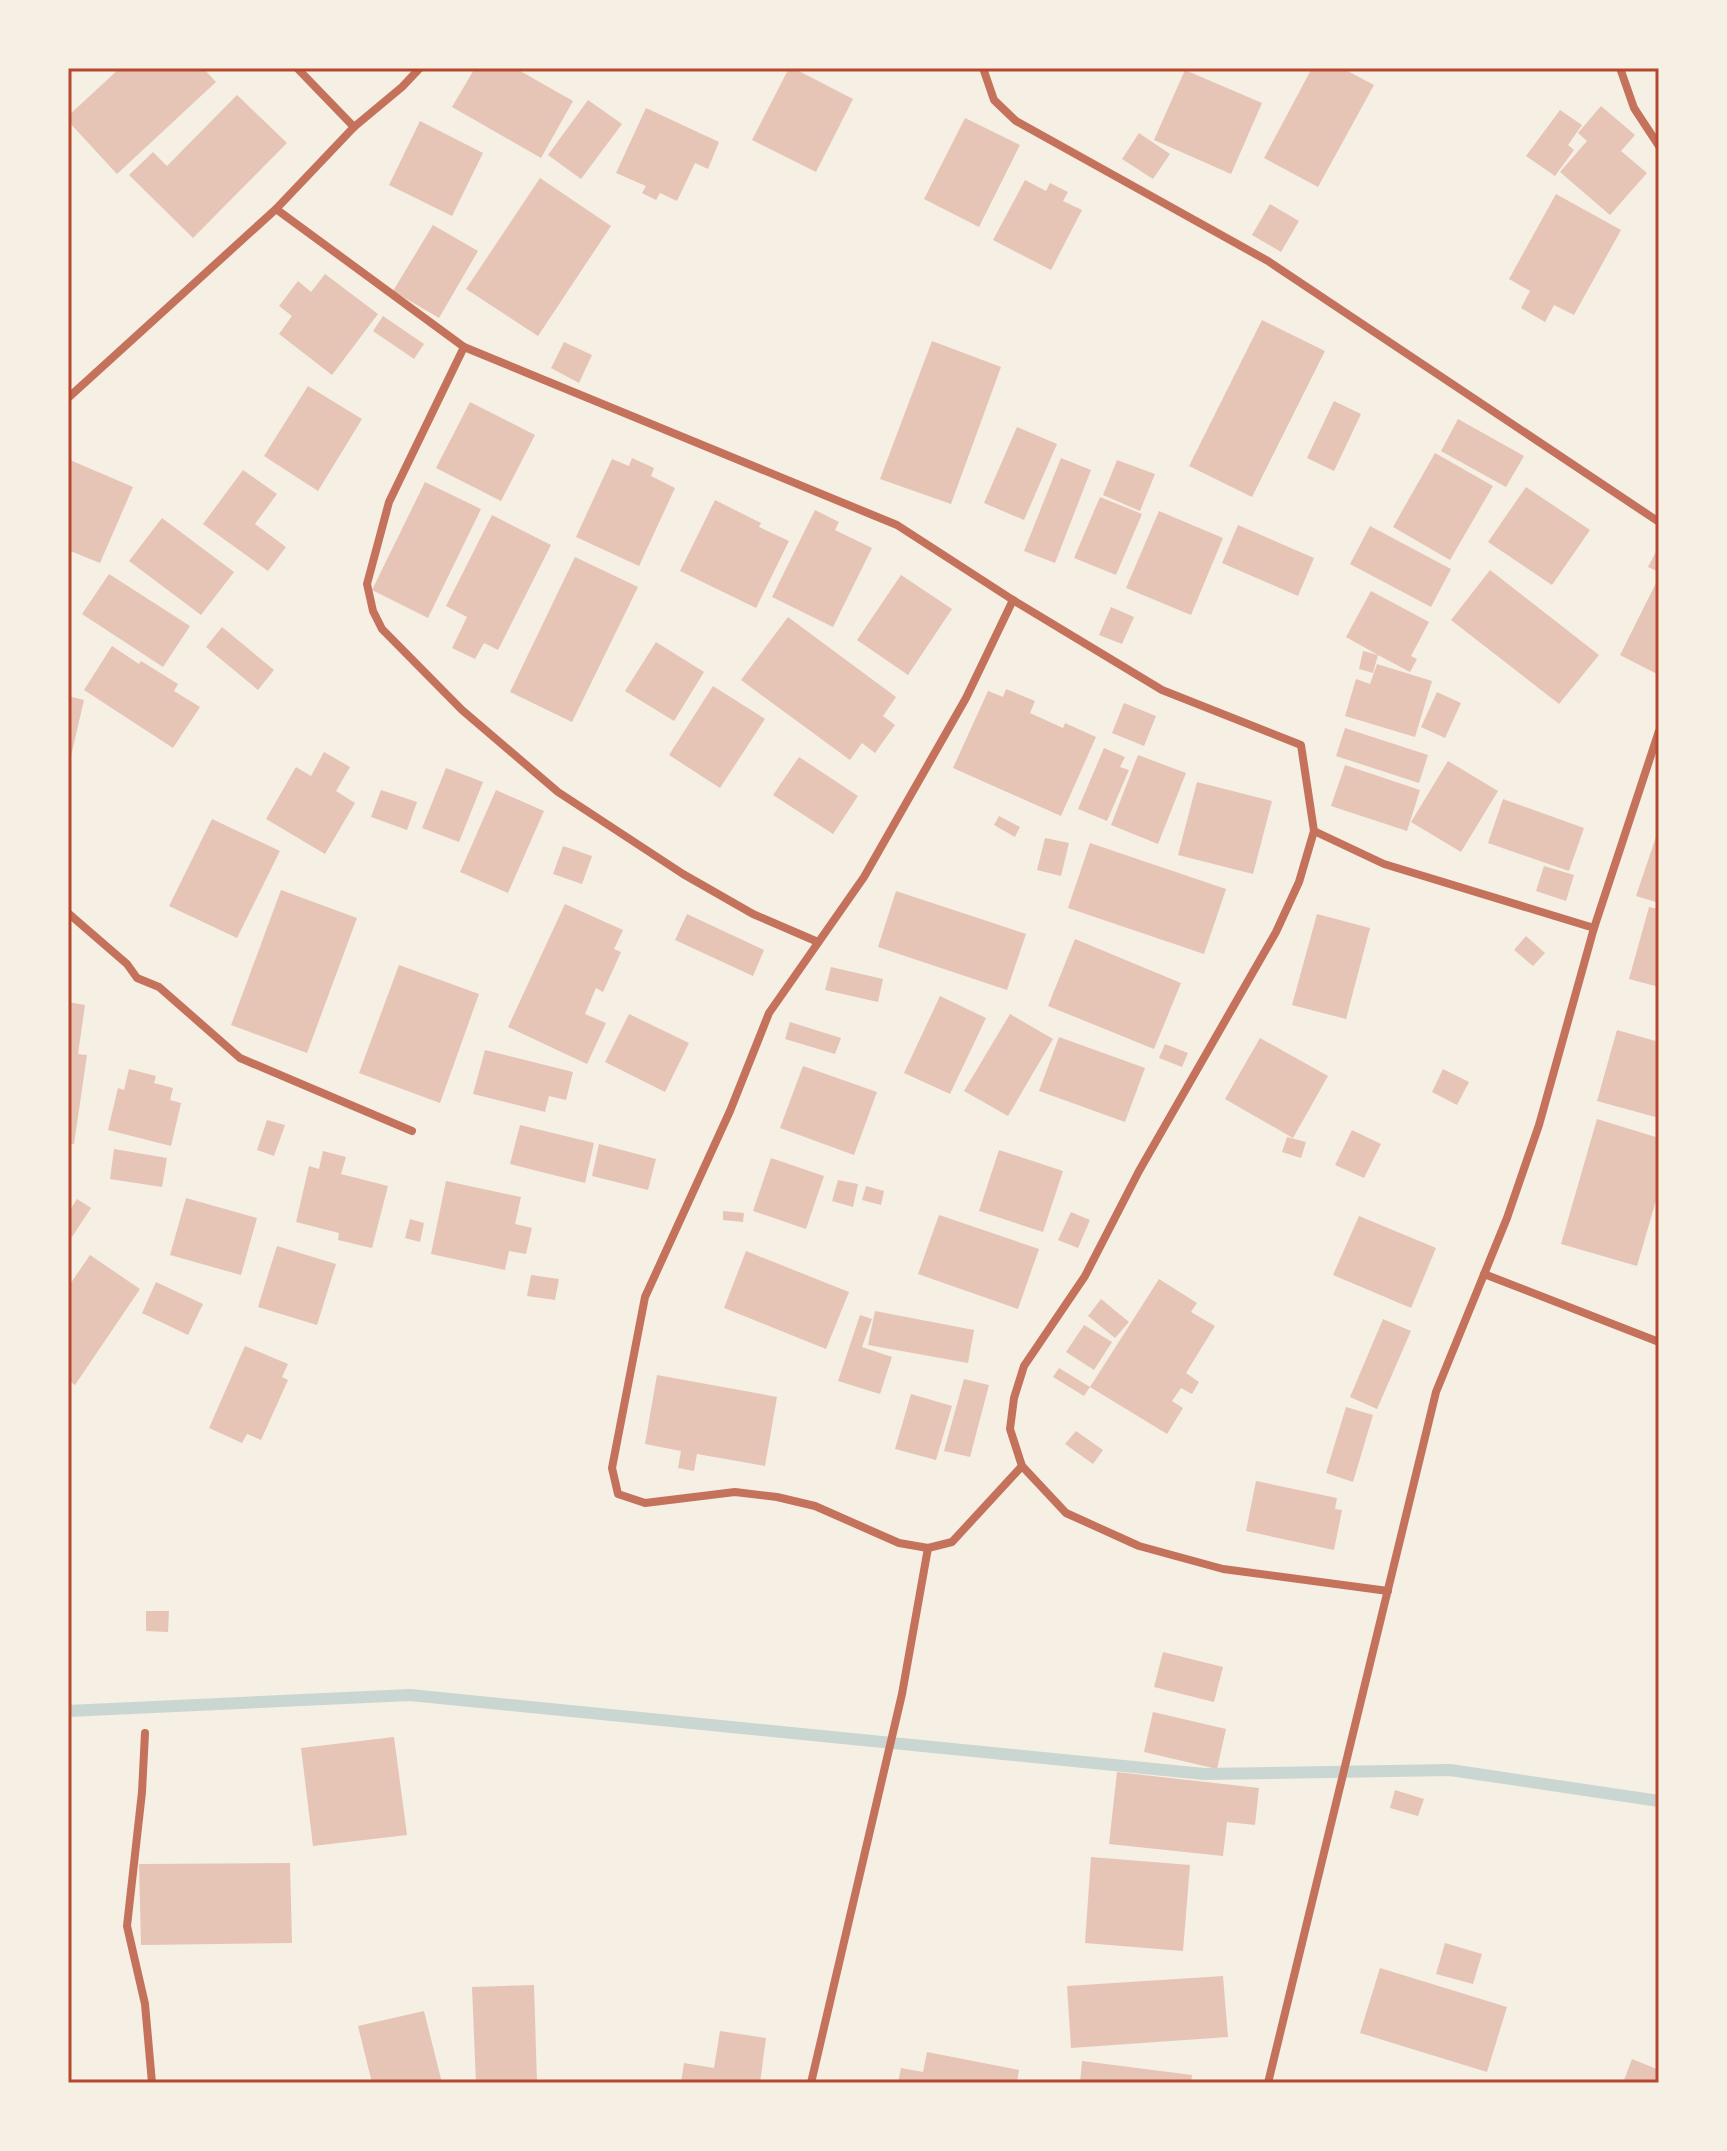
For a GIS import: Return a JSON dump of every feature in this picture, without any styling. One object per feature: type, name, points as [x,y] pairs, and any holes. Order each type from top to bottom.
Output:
[{"type":"street","points":[[297,68],[354,127]]},
{"type":"street","points":[[68,398],[276,209],[354,127],[420,68]]},
{"type":"street","points":[[983,68],[994,100],[1016,121],[1268,261],[1659,522]]},
{"type":"street","points":[[1620,68],[1634,108],[1659,146]]},
{"type":"street","points":[[276,209],[464,347],[897,525],[1162,690],[1301,745],[1314,831],[1299,882],[1276,932],[1139,1171],[1085,1276],[1024,1366],[1014,1398],[1010,1429],[1022,1466],[1066,1513],[1139,1546],[1223,1569],[1388,1591]]},
{"type":"street","points":[[464,347],[389,502],[367,584],[373,611],[382,629],[462,710],[558,792],[706,887],[753,914],[818,942]]},
{"type":"street","points":[[1013,600],[959,712],[864,877],[769,1013],[730,1111],[645,1297],[612,1468],[618,1494],[645,1503],[735,1492],[777,1497],[815,1506],[899,1543],[928,1548],[952,1542],[1022,1466]]},
{"type":"street","points":[[1268,2083],[1436,1392],[1539,1125],[1594,928],[1659,731]]},
{"type":"street","points":[[1314,831],[1384,864],[1594,928]]},
{"type":"street","points":[[68,913],[127,964],[137,978],[159,987],[240,1058],[412,1131]]},
{"type":"street","points":[[1484,1274],[1659,1342]]},
{"type":"street","points":[[811,2083],[902,1694],[928,1548]]},
{"type":"street","points":[[145,1733],[142,1792],[127,1926],[145,2004],[152,2083]]},
{"type":"building","points":[[120,68],[203,68],[216,82],[117,174],[68,121],[68,116]]},
{"type":"building","points":[[475,68],[515,68],[573,101],[541,158],[452,107]]},
{"type":"building","points":[[789,68],[853,99],[816,172],[752,140]]},
{"type":"building","points":[[1312,68],[1342,68],[1374,85],[1318,187],[1264,158]]},
{"type":"building","points":[[1185,70],[1262,103],[1231,174],[1154,140]]},
{"type":"building","points":[[237,95],[287,143],[193,238],[129,175],[153,152],[167,166]]},
{"type":"building","points":[[588,100],[622,124],[581,179],[548,155]]},
{"type":"building","points":[[1601,106],[1635,135],[1621,151],[1647,173],[1610,215],[1560,172],[1587,141],[1578,133]]},
{"type":"building","points":[[646,108],[719,142],[708,169],[695,163],[677,201],[660,193],[656,200],[642,193],[646,186],[616,173]]},
{"type":"building","points":[[1560,110],[1582,125],[1568,145],[1574,150],[1555,176],[1526,156]]},
{"type":"building","points":[[965,118],[1020,145],[979,227],[924,199]]},
{"type":"building","points":[[420,121],[483,153],[452,216],[389,185]]},
{"type":"building","points":[[1139,133],[1170,154],[1153,179],[1122,159]]},
{"type":"building","points":[[540,178],[611,226],[538,336],[466,289]]},
{"type":"building","points":[[1025,180],[1046,191],[1050,183],[1068,192],[1063,201],[1082,210],[1051,270],[993,240]]},
{"type":"building","points":[[1556,194],[1621,230],[1574,315],[1554,305],[1545,322],[1521,308],[1530,291],[1509,279]]},
{"type":"building","points":[[1270,204],[1299,221],[1281,252],[1252,235]]},
{"type":"building","points":[[433,225],[478,251],[439,318],[393,291]]},
{"type":"building","points":[[325,274],[378,314],[332,375],[279,334],[292,316],[279,306],[298,281],[311,292]]},
{"type":"building","points":[[383,316],[424,344],[414,359],[373,331]]},
{"type":"building","points":[[1262,320],[1325,351],[1252,497],[1189,466]]},
{"type":"building","points":[[932,341],[1001,367],[951,504],[880,479]]},
{"type":"building","points":[[564,342],[592,355],[579,383],[551,368]]},
{"type":"building","points":[[308,386],[362,419],[318,491],[264,456]]},
{"type":"building","points":[[1334,401],[1361,414],[1334,471],[1307,458]]},
{"type":"building","points":[[470,402],[535,435],[501,501],[436,468]]},
{"type":"building","points":[[1458,419],[1524,456],[1506,487],[1441,451]]},
{"type":"building","points":[[1017,427],[1057,444],[1024,520],[984,503]]},
{"type":"building","points":[[1435,453],[1493,486],[1450,560],[1393,527]]},
{"type":"building","points":[[632,458],[654,468],[651,476],[675,488],[639,566],[576,537],[612,459],[629,466]]},
{"type":"building","points":[[1061,458],[1091,470],[1055,563],[1024,551]]},
{"type":"building","points":[[70,460],[133,487],[100,563],[68,550]]},
{"type":"building","points":[[1117,460],[1155,474],[1140,511],[1103,495]]},
{"type":"building","points":[[243,470],[277,494],[255,524],[286,547],[268,571],[203,524]]},
{"type":"building","points":[[425,482],[481,509],[428,618],[372,590]]},
{"type":"building","points":[[1526,487],[1590,530],[1552,585],[1488,542]]},
{"type":"building","points":[[1100,497],[1142,514],[1116,575],[1074,558]]},
{"type":"building","points":[[715,500],[789,541],[756,608],[680,571]]},
{"type":"building","points":[[815,510],[839,522],[835,530],[872,548],[833,627],[772,597]]},
{"type":"building","points":[[1159,511],[1223,538],[1191,615],[1126,588]]},
{"type":"building","points":[[492,515],[551,545],[498,650],[484,643],[475,659],[452,648],[467,617],[446,606]]},
{"type":"building","points":[[162,518],[234,572],[201,615],[129,561]]},
{"type":"building","points":[[1238,525],[1314,558],[1298,596],[1222,563]]},
{"type":"building","points":[[1370,526],[1451,569],[1431,607],[1350,564]]},
{"type":"building","points":[[1659,546],[1659,572],[1648,567]]},
{"type":"building","points":[[575,557],[638,587],[572,722],[510,692]]},
{"type":"building","points":[[1490,570],[1599,655],[1559,704],[1451,620]]},
{"type":"building","points":[[109,574],[190,626],[163,667],[82,614]]},
{"type":"building","points":[[901,575],[952,609],[908,675],[857,640]]},
{"type":"building","points":[[1659,577],[1659,670],[1657,674],[1620,655]]},
{"type":"building","points":[[1371,591],[1429,622],[1411,656],[1417,659],[1410,672],[1346,637]]},
{"type":"building","points":[[1111,607],[1134,617],[1122,644],[1099,635]]},
{"type":"building","points":[[788,617],[896,697],[883,716],[895,725],[875,753],[862,743],[850,760],[741,680]]},
{"type":"building","points":[[222,627],[274,670],[258,690],[206,647]]},
{"type":"building","points":[[656,642],[704,672],[674,721],[625,691]]},
{"type":"building","points":[[112,646],[178,684],[174,691],[200,707],[173,748],[84,690]]},
{"type":"building","points":[[1363,651],[1378,655],[1373,673],[1359,669]]},
{"type":"building","points":[[1377,664],[1432,681],[1415,737],[1345,716],[1356,679],[1370,684]]},
{"type":"building","points":[[713,686],[765,719],[720,788],[669,755]]},
{"type":"building","points":[[1006,689],[1035,701],[1030,713],[1063,728],[1065,723],[1096,737],[1061,816],[953,768],[988,691],[1003,697]]},
{"type":"building","points":[[1437,692],[1461,703],[1445,738],[1421,727]]},
{"type":"building","points":[[68,696],[84,700],[69,765],[68,765]]},
{"type":"building","points":[[1124,703],[1156,716],[1144,746],[1112,733]]},
{"type":"building","points":[[1345,728],[1428,755],[1419,783],[1336,756]]},
{"type":"building","points":[[1104,748],[1125,757],[1120,767],[1129,770],[1107,821],[1078,809]]},
{"type":"building","points":[[324,752],[350,767],[336,791],[355,803],[325,854],[266,819],[296,767],[311,776]]},
{"type":"building","points":[[1138,755],[1186,773],[1158,844],[1111,825]]},
{"type":"building","points":[[799,757],[858,796],[833,834],[773,795]]},
{"type":"building","points":[[1448,761],[1498,791],[1461,852],[1411,822]]},
{"type":"building","points":[[1345,765],[1420,790],[1407,831],[1331,806]]},
{"type":"building","points":[[446,768],[483,782],[459,842],[422,828]]},
{"type":"building","points":[[1197,782],[1272,801],[1253,874],[1178,855]]},
{"type":"building","points":[[381,790],[417,802],[407,830],[371,817]]},
{"type":"building","points":[[496,790],[544,811],[508,893],[460,872]]},
{"type":"building","points":[[1503,799],[1584,828],[1569,871],[1488,843]]},
{"type":"building","points":[[999,816],[1020,827],[1015,837],[994,825]]},
{"type":"building","points":[[212,819],[280,851],[237,938],[169,906]]},
{"type":"building","points":[[1659,831],[1659,903],[1636,896]]},
{"type":"building","points":[[1045,838],[1069,843],[1061,876],[1037,870]]},
{"type":"building","points":[[1090,843],[1226,889],[1204,954],[1068,908]]},
{"type":"building","points":[[563,846],[592,856],[582,884],[553,874]]},
{"type":"building","points":[[1544,866],[1574,875],[1566,901],[1536,891]]},
{"type":"building","points":[[281,890],[357,918],[307,1053],[231,1025]]},
{"type":"building","points":[[896,891],[1026,934],[1007,990],[878,947]]},
{"type":"building","points":[[565,904],[623,930],[614,949],[621,952],[603,992],[596,988],[585,1014],[606,1023],[587,1064],[508,1027]]},
{"type":"building","points":[[1649,907],[1659,909],[1659,987],[1629,979]]},
{"type":"building","points":[[687,914],[764,950],[753,976],[675,940]]},
{"type":"building","points":[[1317,914],[1370,928],[1346,1019],[1292,1005]]},
{"type":"building","points":[[1526,936],[1545,953],[1533,966],[1514,950]]},
{"type":"building","points":[[1075,939],[1181,983],[1154,1049],[1048,1006]]},
{"type":"building","points":[[399,965],[479,994],[440,1103],[359,1073]]},
{"type":"building","points":[[831,967],[883,979],[878,1002],[825,990]]},
{"type":"building","points":[[940,996],[986,1018],[950,1094],[904,1073]]},
{"type":"building","points":[[68,1002],[85,1005],[78,1054],[87,1055],[74,1144],[68,1143]]},
{"type":"building","points":[[629,1014],[689,1043],[665,1092],[605,1062]]},
{"type":"building","points":[[1010,1014],[1053,1039],[1008,1116],[964,1091]]},
{"type":"building","points":[[790,1022],[841,1038],[835,1054],[785,1039]]},
{"type":"building","points":[[1617,1030],[1659,1042],[1659,1118],[1597,1101]]},
{"type":"building","points":[[1059,1037],[1145,1068],[1125,1122],[1039,1091]]},
{"type":"building","points":[[1260,1038],[1328,1076],[1293,1138],[1225,1099]]},
{"type":"building","points":[[1165,1044],[1188,1053],[1182,1067],[1159,1058]]},
{"type":"building","points":[[485,1050],[573,1072],[566,1100],[549,1096],[545,1112],[473,1094]]},
{"type":"building","points":[[803,1066],[877,1092],[854,1155],[780,1128]]},
{"type":"building","points":[[129,1069],[156,1076],[154,1083],[173,1088],[170,1100],[181,1103],[171,1146],[108,1130],[118,1088],[124,1090]]},
{"type":"building","points":[[1443,1069],[1469,1082],[1457,1105],[1432,1092]]},
{"type":"building","points":[[1597,1119],[1659,1138],[1659,1190],[1637,1266],[1561,1244]]},
{"type":"building","points":[[267,1120],[285,1125],[274,1156],[257,1150]]},
{"type":"building","points":[[520,1125],[594,1143],[585,1183],[510,1164]]},
{"type":"building","points":[[1352,1130],[1381,1144],[1364,1178],[1335,1165]]},
{"type":"building","points":[[1287,1137],[1306,1142],[1301,1158],[1282,1152]]},
{"type":"building","points":[[599,1144],[656,1159],[648,1190],[592,1176]]},
{"type":"building","points":[[114,1149],[167,1158],[162,1187],[110,1179]]},
{"type":"building","points":[[999,1150],[1063,1171],[1043,1232],[979,1211]]},
{"type":"building","points":[[323,1151],[346,1157],[341,1174],[388,1186],[372,1248],[338,1240],[339,1233],[296,1222],[309,1166],[319,1169]]},
{"type":"building","points":[[771,1158],[824,1176],[806,1229],[753,1211]]},
{"type":"building","points":[[838,1180],[858,1184],[853,1207],[832,1201]]},
{"type":"building","points":[[446,1181],[521,1197],[515,1224],[532,1228],[526,1254],[509,1251],[505,1270],[431,1254]]},
{"type":"building","points":[[866,1186],[884,1191],[881,1205],[862,1200]]},
{"type":"building","points":[[186,1198],[257,1218],[241,1275],[170,1255]]},
{"type":"building","points":[[77,1199],[91,1208],[72,1237],[68,1235],[68,1213]]},
{"type":"building","points":[[723,1211],[744,1213],[743,1222],[723,1220]]},
{"type":"building","points":[[1071,1212],[1090,1220],[1078,1248],[1058,1240]]},
{"type":"building","points":[[939,1215],[1039,1249],[1018,1309],[918,1274]]},
{"type":"building","points":[[1359,1216],[1436,1248],[1411,1308],[1333,1275]]},
{"type":"building","points":[[410,1219],[424,1223],[420,1242],[405,1238]]},
{"type":"building","points":[[277,1246],[336,1264],[317,1325],[258,1307]]},
{"type":"building","points":[[746,1251],[849,1292],[826,1349],[724,1308]]},
{"type":"building","points":[[90,1255],[140,1289],[75,1385],[68,1380],[68,1287]]},
{"type":"building","points":[[531,1275],[559,1279],[555,1300],[527,1296]]},
{"type":"building","points":[[1159,1279],[1197,1303],[1191,1312],[1215,1326],[1186,1373],[1199,1382],[1192,1394],[1181,1388],[1172,1401],[1183,1408],[1167,1434],[1090,1387]]},
{"type":"building","points":[[156,1282],[203,1304],[188,1335],[142,1313]]},
{"type":"building","points":[[1101,1299],[1129,1322],[1115,1338],[1088,1316]]},
{"type":"building","points":[[875,1311],[974,1330],[968,1363],[868,1345]]},
{"type":"building","points":[[860,1315],[872,1319],[862,1347],[892,1357],[880,1394],[838,1381]]},
{"type":"building","points":[[1383,1319],[1411,1331],[1377,1409],[1350,1397]]},
{"type":"building","points":[[1084,1325],[1112,1342],[1094,1370],[1066,1352]]},
{"type":"building","points":[[245,1346],[288,1364],[282,1377],[288,1380],[261,1440],[247,1434],[242,1443],[209,1428]]},
{"type":"building","points":[[1059,1368],[1090,1387],[1084,1396],[1053,1377]]},
{"type":"building","points":[[657,1375],[777,1397],[765,1466],[697,1454],[694,1471],[678,1468],[681,1451],[645,1444]]},
{"type":"building","points":[[964,1379],[989,1385],[970,1457],[944,1451]]},
{"type":"building","points":[[911,1394],[952,1406],[936,1460],[895,1449]]},
{"type":"building","points":[[1346,1407],[1373,1415],[1353,1482],[1326,1473]]},
{"type":"building","points":[[1076,1431],[1103,1450],[1093,1464],[1065,1444]]},
{"type":"building","points":[[1256,1481],[1337,1498],[1335,1509],[1342,1510],[1334,1550],[1246,1531]]},
{"type":"building","points":[[146,1611],[169,1611],[168,1632],[146,1631]]},
{"type":"building","points":[[1163,1652],[1223,1667],[1214,1702],[1154,1687]]},
{"type":"building","points":[[1153,1712],[1226,1729],[1217,1769],[1144,1752]]},
{"type":"building","points":[[394,1737],[407,1835],[313,1846],[301,1748]]},
{"type":"building","points":[[1117,1772],[1259,1788],[1255,1825],[1227,1822],[1223,1856],[1109,1844]]},
{"type":"building","points":[[1395,1790],[1424,1799],[1418,1816],[1390,1808]]},
{"type":"building","points":[[1091,1857],[1190,1865],[1183,1951],[1085,1943]]},
{"type":"building","points":[[290,1863],[292,1943],[141,1945],[139,1864]]},
{"type":"building","points":[[1445,1943],[1482,1954],[1473,1984],[1436,1974]]},
{"type":"building","points":[[1380,1968],[1507,2007],[1487,2072],[1360,2033]]},
{"type":"building","points":[[1223,1976],[1228,2037],[1071,2048],[1067,1986]]},
{"type":"building","points":[[534,1985],[537,2083],[476,2083],[472,1987]]},
{"type":"building","points":[[424,2011],[442,2083],[372,2083],[358,2026]]},
{"type":"building","points":[[720,2031],[766,2038],[760,2083],[681,2083],[684,2063],[714,2068]]},
{"type":"building","points":[[927,2052],[1019,2070],[1017,2083],[898,2083],[901,2068],[923,2072]]},
{"type":"building","points":[[1632,2059],[1659,2070],[1659,2083],[1624,2080]]},
{"type":"building","points":[[1082,2061],[1192,2075],[1191,2083],[1080,2083]]},
{"type":"waterway","points":[[68,1711],[410,1695],[1204,1774],[1450,1770],[1659,1801]]}]
